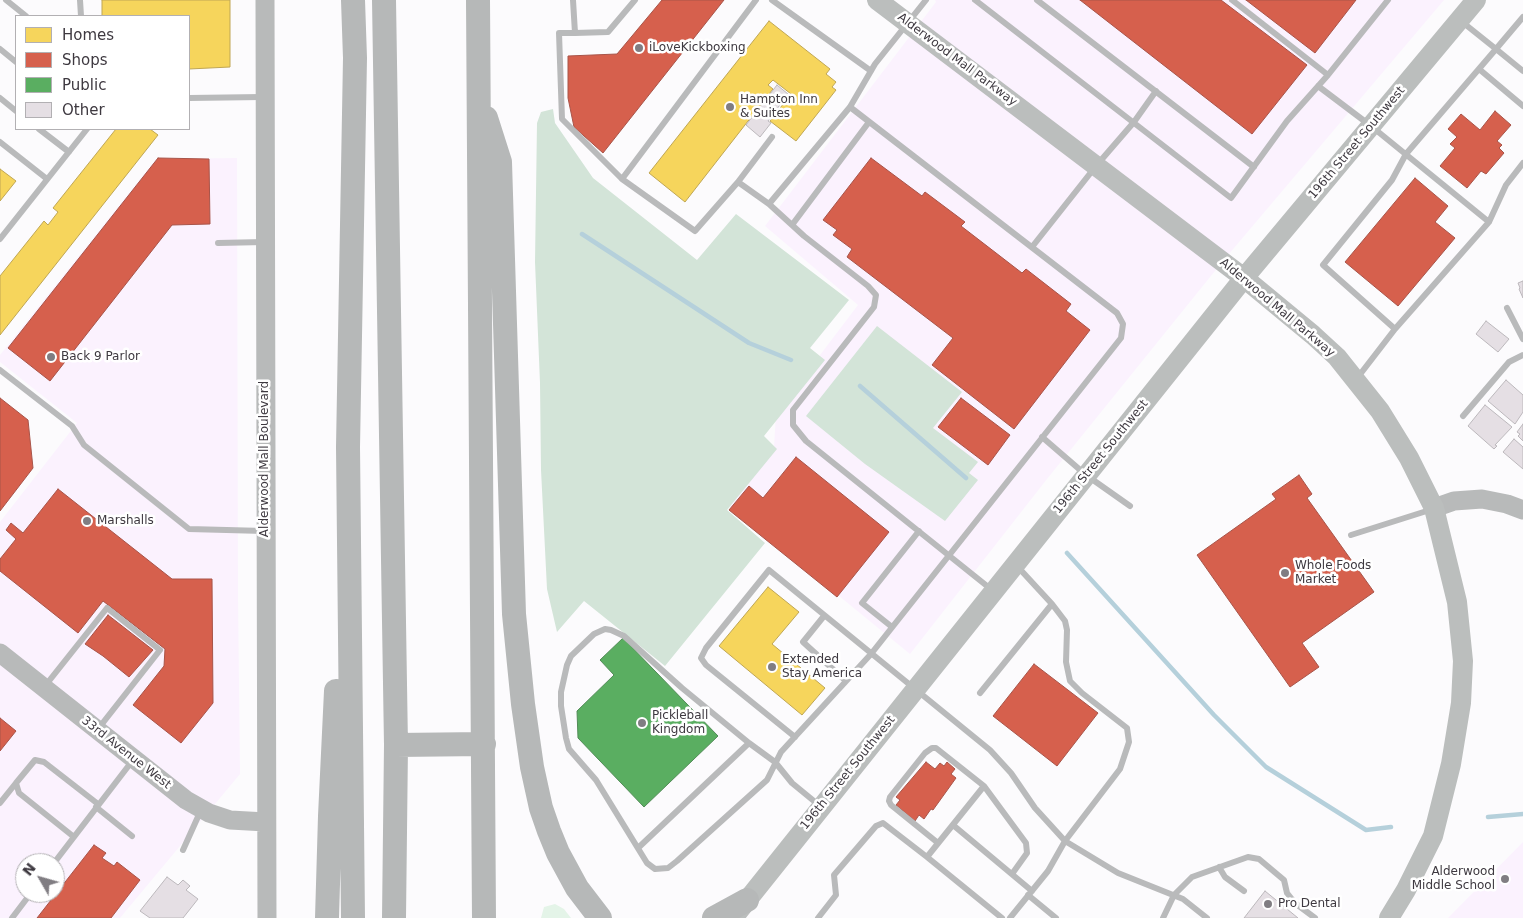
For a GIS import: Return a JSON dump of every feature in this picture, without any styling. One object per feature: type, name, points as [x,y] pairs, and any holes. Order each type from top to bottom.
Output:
[{"type":"highway","points":[[353,0],[355,58],[348,447],[353,918]]},
{"type":"highway","points":[[384,0],[396,745],[394,918]]},
{"type":"highway","points":[[478,0],[484,918]]},
{"type":"highway","points":[[479,97],[500,162],[514,614],[530,753],[541,808],[558,854],[577,888],[600,918]]},
{"type":"highway","points":[[327,918],[330,816],[348,447]]},
{"type":"highway","points":[[396,745],[484,744]]},
{"type":"highway","points":[[484,824],[494,918]]},
{"type":"highway","points":[[714,918],[739,909]]},
{"type":"main road","name":"Alderwood Mall Boulevard","points":[[265,0],[266,918]]},
{"type":"main road","name":"Alderwood Mall Parkway","points":[[877,0],[1244,278],[1328,348],[1380,411],[1409,458],[1434,508],[1457,602],[1463,661],[1461,703],[1451,764],[1433,836],[1406,890],[1389,918]]},
{"type":"main road","name":"196th Street Southwest","points":[[739,909],[1244,278],[1476,0]]},
{"type":"main road","points":[[1434,508],[1454,501],[1482,499],[1507,504],[1523,510]]},
{"type":"main road","name":"33rd Avenue West","points":[[0,653],[186,800],[202,809],[230,820],[266,822]]},
{"type":"lane","points":[[6,0],[25,15]]},
{"type":"lane","points":[[80,0],[81,15]]},
{"type":"lane","points":[[573,0],[575,33]]},
{"type":"lane","points":[[634,0],[608,32],[558,33],[562,119],[622,179],[695,231],[738,182],[772,137]]},
{"type":"lane","points":[[622,179],[756,0]]},
{"type":"lane","points":[[772,0],[871,71]]},
{"type":"lane","points":[[769,204],[850,107],[871,71],[926,0]]},
{"type":"lane","points":[[975,0],[1231,198],[1287,121],[1328,75],[1388,0]]},
{"type":"lane","points":[[1036,0],[1254,167]]},
{"type":"lane","points":[[1232,0],[1328,75]]},
{"type":"lane","points":[[1395,329],[1324,266],[1392,180],[1406,154],[1480,70],[1523,17]]},
{"type":"lane","points":[[1460,20],[1523,71]]},
{"type":"lane","points":[[0,49],[15,61]]},
{"type":"lane","points":[[1480,70],[1523,106]]},
{"type":"lane","points":[[1318,86],[1372,126],[1489,222]]},
{"type":"lane","points":[[1032,248],[1096,166],[1134,122],[1156,91]]},
{"type":"lane","points":[[190,98],[265,97]]},
{"type":"lane","points":[[0,98],[15,110]]},
{"type":"lane","points":[[821,807],[792,783],[776,762],[682,688],[621,634],[605,629],[594,634],[572,656],[567,665],[561,692],[569,749],[596,780],[647,863],[655,869],[668,868],[767,780],[776,762],[781,752],[871,654],[1121,338],[1123,324],[1117,313],[850,107]]},
{"type":"lane","points":[[792,225],[869,122]]},
{"type":"lane","points":[[40,130],[69,152]]},
{"type":"lane","points":[[0,239],[86,130]]},
{"type":"lane","points":[[0,142],[47,179]]},
{"type":"lane","points":[[1356,380],[1395,329],[1489,222],[1506,185],[1523,163]]},
{"type":"lane","points":[[738,182],[769,204],[804,236],[868,286],[876,295],[874,307],[793,410],[793,425],[806,442],[994,591]]},
{"type":"lane","points":[[218,243],[265,242]]},
{"type":"lane","points":[[1507,308],[1523,339]]},
{"type":"lane","points":[[1463,416],[1509,362],[1523,355]]},
{"type":"lane","points":[[0,370],[72,426],[84,445],[189,529],[265,531]]},
{"type":"lane","points":[[1042,437],[1086,475],[1130,506]]},
{"type":"lane","points":[[1351,535],[1434,508]]},
{"type":"lane","points":[[892,627],[862,602],[919,531]]},
{"type":"lane","points":[[1010,918],[1048,871],[1065,841],[1120,769],[1129,742],[1127,728],[1082,693],[1070,681],[1067,673],[1067,630],[1064,621],[1052,604],[1015,564]]},
{"type":"lane","points":[[795,736],[706,665],[701,658],[706,648],[769,570],[990,750],[1011,773],[1035,808],[1065,841],[1118,873],[1183,899],[1207,918]]},
{"type":"lane","points":[[980,693],[1052,604]]},
{"type":"lane","points":[[44,688],[106,608],[160,650],[97,730]]},
{"type":"lane","points":[[824,616],[803,642],[846,681]]},
{"type":"lane","points":[[638,848],[750,743]]},
{"type":"lane","points":[[938,843],[891,805],[889,801],[890,797],[925,753],[932,748],[936,748],[984,786],[1026,843],[1027,852],[1012,874]]},
{"type":"lane","points":[[62,853],[134,759]]},
{"type":"lane","points":[[0,803],[35,760],[44,762],[132,836]]},
{"type":"lane","points":[[16,783],[19,793],[74,837]]},
{"type":"lane","points":[[927,857],[984,786]]},
{"type":"lane","points":[[183,850],[202,809]]},
{"type":"lane","points":[[818,918],[836,895],[834,875],[876,826],[883,823],[1002,918]]},
{"type":"lane","points":[[953,825],[1012,874],[1056,918]]},
{"type":"lane","points":[[1163,918],[1174,895],[1192,877],[1248,857],[1259,859],[1284,880],[1287,893],[1295,903],[1315,918]]},
{"type":"lane","points":[[1219,867],[1225,877],[1244,892]]},
{"type":"lane","points":[[12,918],[23,903]]},
{"type":"shaded area","points":[[935,0],[1444,0],[1223,261],[1047,479],[910,654],[729,506],[774,448],[776,413],[858,305],[765,226],[936,2]]},
{"type":"shaded area","points":[[237,158],[240,774],[120,918],[0,918],[0,522],[77,423],[0,362],[0,355],[156,159]]},
{"type":"shaded area","name":"Alderwood Middle School","points":[[1523,842],[1523,918],[1448,918],[1450,916]]},
{"type":"green space","points":[[553,109],[555,123],[593,178],[697,260],[736,214],[849,300],[810,348],[825,360],[764,436],[777,449],[727,510],[765,543],[665,666],[584,601],[557,632],[547,589],[541,470],[540,383],[535,262],[537,123],[541,112]]},
{"type":"green space","points":[[877,326],[962,392],[933,428],[978,462],[969,473],[978,480],[945,521],[865,464],[806,416]]},
{"type":"green space","points":[[555,904],[564,909],[571,918],[541,918],[544,907]]},
{"type":"building: Homes","points":[[102,0],[230,0],[230,67],[190,69],[190,15],[102,15]]},
{"type":"building: Homes","name":"Hampton Inn & Suites","points":[[769,21],[830,69],[826,74],[836,82],[832,87],[836,90],[796,141],[770,121],[791,94],[773,80],[768,85],[773,89],[685,202],[649,173]]},
{"type":"building: Homes","points":[[115,130],[151,130],[158,135],[0,335],[0,276],[44,221],[48,225],[58,212],[53,208]]},
{"type":"building: Homes","points":[[0,169],[16,181],[0,201]]},
{"type":"building: Homes","name":"Extended Stay America","points":[[768,587],[799,612],[772,644],[825,688],[802,715],[719,646]]},
{"type":"building: Shops","points":[[662,0],[724,0],[603,153],[574,127],[568,98],[568,56],[617,54]]},
{"type":"building: Shops","points":[[1080,0],[1221,0],[1307,65],[1252,134]]},
{"type":"building: Shops","points":[[1246,0],[1356,0],[1315,53]]},
{"type":"building: Shops","points":[[1495,111],[1511,125],[1497,141],[1502,145],[1499,148],[1504,153],[1486,174],[1481,171],[1467,188],[1440,166],[1455,148],[1450,144],[1457,137],[1448,129],[1461,114],[1480,130]]},
{"type":"building: Shops","points":[[158,158],[209,159],[210,224],[172,225],[50,381],[8,348]]},
{"type":"building: Shops","points":[[871,158],[922,196],[925,192],[965,222],[961,226],[1022,273],[1026,269],[1071,304],[1066,311],[1090,330],[1014,429],[932,365],[953,338],[847,257],[852,249],[833,235],[837,230],[823,220]]},
{"type":"building: Shops","points":[[1415,178],[1448,206],[1435,222],[1455,238],[1398,306],[1345,262]]},
{"type":"building: Shops","points":[[0,398],[28,420],[33,468],[0,511]]},
{"type":"building: Shops","points":[[961,398],[1010,435],[988,465],[938,427]]},
{"type":"building: Shops","points":[[796,457],[889,532],[837,597],[729,510],[749,486],[763,498]]},
{"type":"building: Shops","name":"Whole Foods Market","points":[[1299,475],[1312,494],[1307,498],[1374,592],[1302,643],[1319,667],[1290,687],[1197,555],[1276,499],[1272,494]]},
{"type":"building: Shops","points":[[58,489],[172,579],[212,579],[213,703],[181,743],[133,705],[164,666],[165,649],[103,601],[78,633],[0,571],[0,559],[16,539],[6,530],[11,523],[23,533]]},
{"type":"building: Shops","points":[[108,615],[153,650],[129,677],[85,644]]},
{"type":"building: Shops","points":[[1034,664],[1098,713],[1057,766],[993,716]]},
{"type":"building: Shops","points":[[0,718],[16,731],[0,751]]},
{"type":"building: Shops","points":[[926,762],[935,769],[940,763],[944,766],[947,762],[955,769],[951,774],[956,778],[933,810],[931,809],[924,819],[919,815],[915,821],[896,805],[900,800],[896,797]]},
{"type":"building: Shops","points":[[94,845],[106,853],[102,858],[114,866],[117,862],[140,880],[111,918],[37,918],[49,903],[65,903],[65,882]]},
{"type":"building: Public","name":"Pickleball Kingdom","points":[[623,638],[718,736],[644,807],[578,738],[577,711],[614,675],[600,660]]},
{"type":"building: Other","points":[[777,85],[788,94],[768,121],[771,123],[760,137],[746,125]]},
{"type":"building: Other","points":[[1523,281],[1523,298],[1518,283]]},
{"type":"building: Other","points":[[1486,321],[1509,339],[1498,352],[1476,334]]},
{"type":"building: Other","points":[[1506,380],[1523,395],[1523,412],[1515,424],[1488,401]]},
{"type":"building: Other","points":[[1485,405],[1512,427],[1495,445],[1497,446],[1494,449],[1468,426]]},
{"type":"building: Other","points":[[1523,424],[1523,441],[1517,432]]},
{"type":"building: Other","points":[[1514,439],[1523,447],[1523,469],[1503,452]]},
{"type":"building: Other","points":[[167,877],[178,885],[183,880],[190,886],[186,890],[198,899],[183,918],[150,918],[140,911]]},
{"type":"building: Other","name":"Pro Dental","points":[[1265,891],[1298,918],[1244,918]]},
{"type":"waterway","points":[[582,234],[749,343],[791,360]]},
{"type":"waterway","points":[[860,386],[966,478]]},
{"type":"waterway","points":[[1067,553],[1214,715],[1266,767],[1366,830],[1391,827]]},
{"type":"waterway","points":[[1488,817],[1523,814]]},
{"type":"place","name":"iLoveKickboxing","points":[[639,48]]},
{"type":"place","name":"Hampton Inn & Suites","points":[[730,107]]},
{"type":"place","name":"Back 9 Parlor","points":[[51,357]]},
{"type":"place","name":"Marshalls","points":[[87,521]]},
{"type":"place","name":"Whole Foods Market","points":[[1285,573]]},
{"type":"place","name":"Extended Stay America","points":[[772,667]]},
{"type":"place","name":"Pickleball Kingdom","points":[[642,723]]},
{"type":"place","name":"Alderwood Middle School","points":[[1505,879]]},
{"type":"place","name":"Pro Dental","points":[[1268,904]]}]
